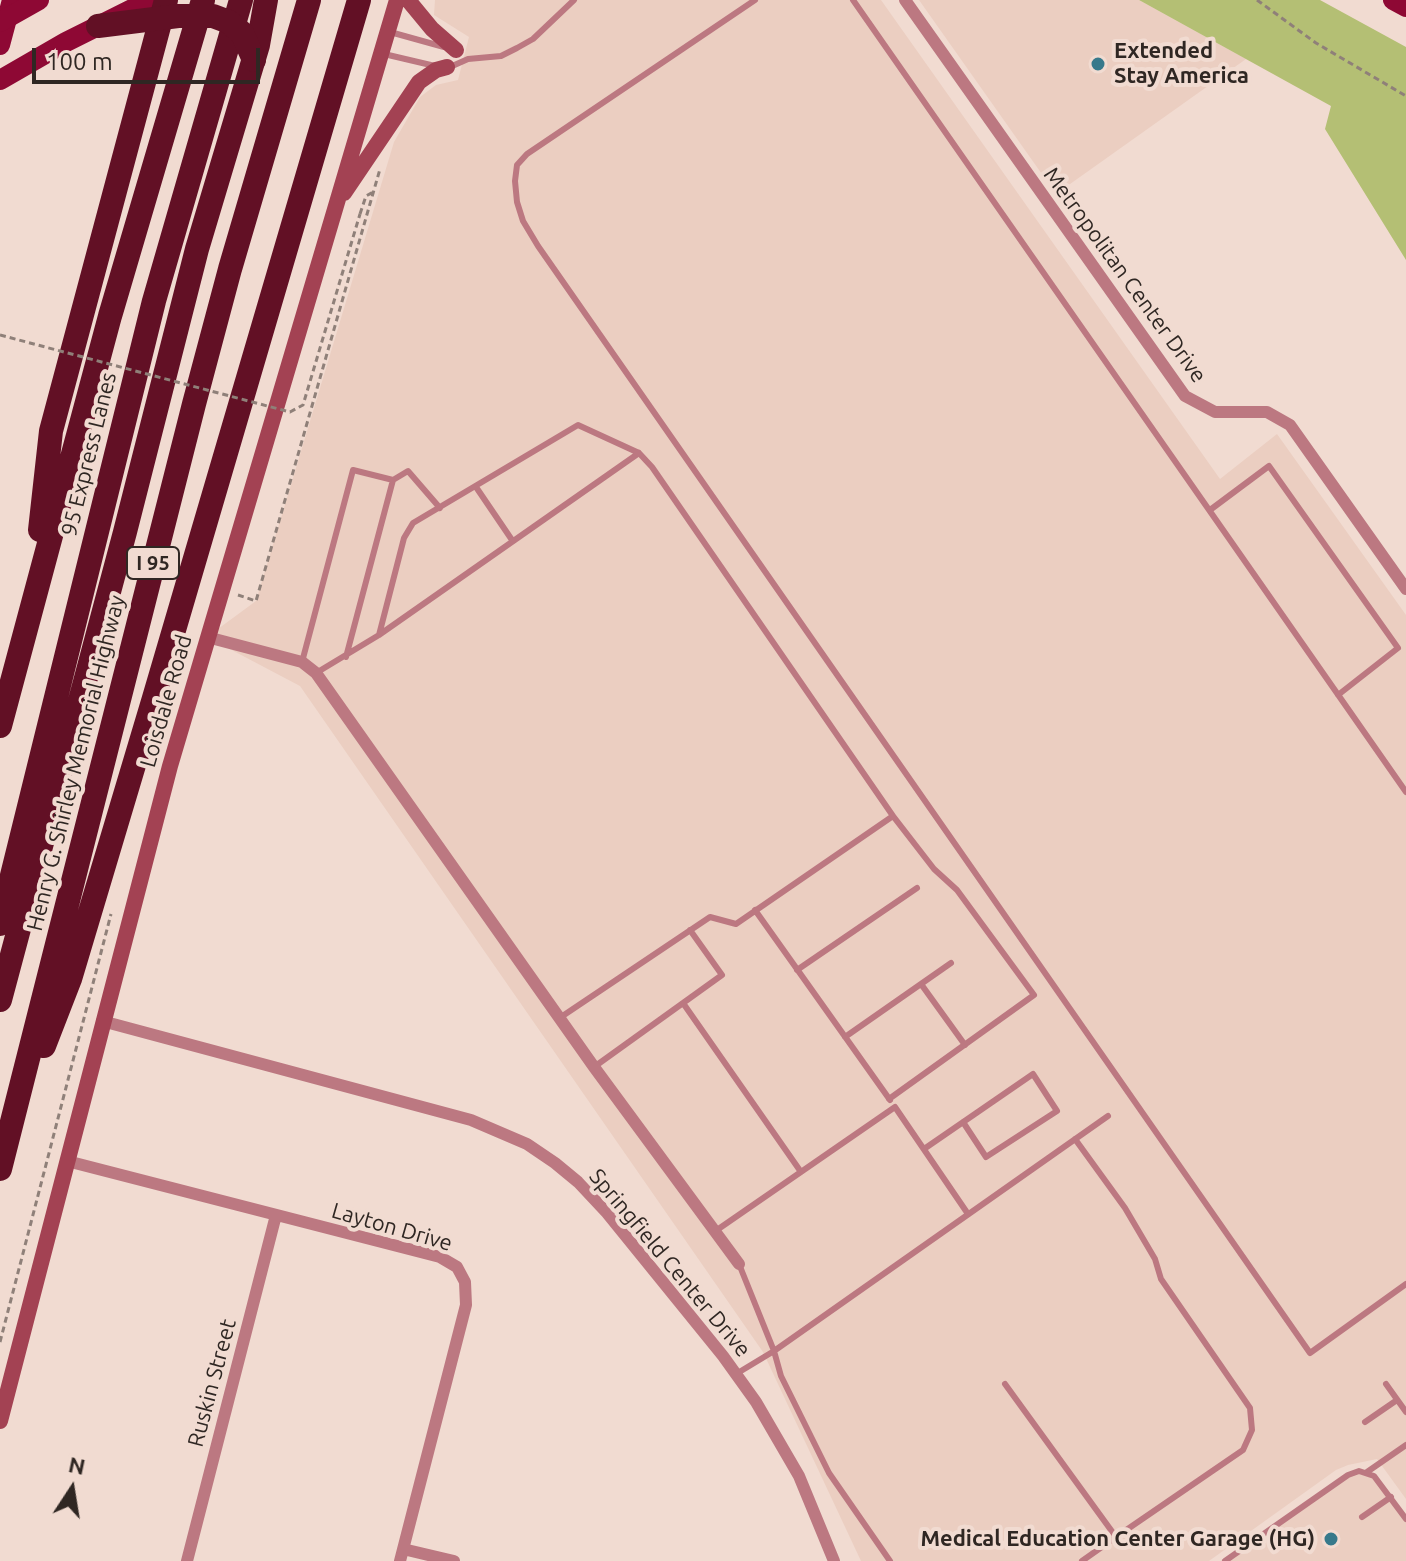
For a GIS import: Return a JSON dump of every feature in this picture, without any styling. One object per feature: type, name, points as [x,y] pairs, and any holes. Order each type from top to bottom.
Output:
[{"type":"highway","points":[[34,598],[51,431],[166,0]]},
{"type":"highway","points":[[0,726],[114,302],[203,0]]},
{"type":"highway","name":"95 Express Lanes","points":[[0,924],[154,301],[241,0]]},
{"type":"highway","points":[[0,1000],[197,249],[251,68],[266,0]]},
{"type":"highway","name":"Henry G. Shirley Memorial Highway","points":[[0,1169],[194,404],[237,243],[309,0]]},
{"type":"highway","points":[[10,1130],[62,1002],[74,964],[245,395],[359,0]]},
{"type":"highway","points":[[98,26],[178,16],[213,16],[229,22],[242,33],[251,68]]},
{"type":"main road","points":[[0,45],[12,0]]},
{"type":"main road","points":[[0,22],[39,0]]},
{"type":"main road","points":[[0,80],[150,0]]},
{"type":"main road","name":"Loisdale Road","points":[[0,1421],[102,1021],[207,637],[397,0]]},
{"type":"main road","points":[[408,0],[432,29],[462,55]]},
{"type":"main road","points":[[1393,0],[1406,7]]},
{"type":"main road","points":[[329,223],[345,191],[413,90],[426,76],[447,67]]},
{"type":"street","name":"Metropolitan Center Drive","points":[[905,0],[1180,390],[1193,403],[1215,412],[1267,412],[1290,425],[1406,589]]},
{"type":"street","points":[[207,637],[302,662],[316,673],[594,1067],[739,1264]]},
{"type":"street","name":"Springfield Center Drive","points":[[102,1021],[471,1120],[527,1144],[578,1182],[607,1213],[736,1374],[772,1427],[799,1476],[834,1561]]},
{"type":"street","name":"Layton Drive","points":[[67,1161],[440,1257],[457,1267],[465,1282],[466,1305],[402,1555]]},
{"type":"street","name":"Ruskin Street","points":[[187,1561],[276,1215]]},
{"type":"street","points":[[402,1555],[454,1561]]},
{"type":"lane","points":[[387,31],[462,55],[501,56],[549,25],[574,0]]},
{"type":"lane","points":[[755,0],[527,154],[517,165],[515,181],[523,221],[1310,1353],[1406,1284]]},
{"type":"lane","points":[[853,0],[1406,792]]},
{"type":"lane","points":[[380,53],[447,67],[456,67],[462,55]]},
{"type":"lane","points":[[379,635],[404,538],[413,523],[578,425],[639,453],[661,479],[893,816],[934,869],[957,890],[1034,995],[889,1099]]},
{"type":"lane","points":[[316,673],[379,635],[639,453]]},
{"type":"lane","points":[[1210,510],[1269,466],[1398,648],[1338,695]]},
{"type":"lane","points":[[302,662],[353,470],[393,480]]},
{"type":"lane","points":[[346,657],[393,480],[408,471],[440,508]]},
{"type":"lane","points":[[476,487],[512,540]]},
{"type":"lane","points":[[559,1018],[710,917],[736,924],[893,816]]},
{"type":"lane","points":[[797,970],[917,888]]},
{"type":"lane","points":[[755,910],[968,1214]]},
{"type":"lane","points":[[594,1067],[722,975],[690,930]]},
{"type":"lane","points":[[845,1037],[951,963]]},
{"type":"lane","points":[[921,984],[965,1045]]},
{"type":"lane","points":[[683,1003],[801,1172]]},
{"type":"lane","points":[[924,1149],[963,1122],[1033,1074],[1057,1111],[986,1157],[963,1122]]},
{"type":"lane","points":[[714,1232],[895,1107]]},
{"type":"lane","points":[[736,1374],[774,1351],[1108,1116]]},
{"type":"lane","points":[[1075,1139],[1125,1208],[1155,1259],[1161,1279],[1250,1408],[1252,1430],[1243,1450],[1082,1561]]},
{"type":"lane","points":[[739,1264],[781,1376],[829,1473],[890,1561]]},
{"type":"lane","points":[[1005,1384],[1116,1537]]},
{"type":"lane","points":[[1386,1384],[1406,1412]]},
{"type":"lane","points":[[1365,1422],[1397,1400]]},
{"type":"lane","points":[[1367,1472],[1406,1445]]},
{"type":"lane","points":[[1225,1561],[1348,1475],[1359,1471],[1374,1476],[1406,1519]]},
{"type":"lane","points":[[1362,1517],[1391,1497]]},
{"type":"path","points":[[1257,0],[1316,43],[1406,96]]},
{"type":"path","points":[[0,335],[290,412],[303,405],[366,196],[375,191]]},
{"type":"shaded area","points":[[435,0],[881,0],[1220,479],[1277,434],[1406,615],[1406,1499],[1377,1459],[1336,1470],[1209,1561],[861,1561],[763,1352],[300,686],[207,637],[256,601],[394,142],[420,97],[436,85],[458,80],[469,37],[434,15]]},
{"type":"shaded area","points":[[919,0],[1139,0],[1246,59],[1056,194]]},
{"type":"shaded area","points":[[1367,1472],[1406,1518],[1406,1561],[1224,1561],[1348,1475]]},
{"type":"green space","points":[[1139,0],[1320,0],[1406,47],[1406,260],[1325,129],[1331,106]]},
{"type":"place","name":"Extended Stay America","points":[[1098,64]]},
{"type":"place","name":"Medical Education Center Garage (HG)","points":[[1331,1539]]}]
